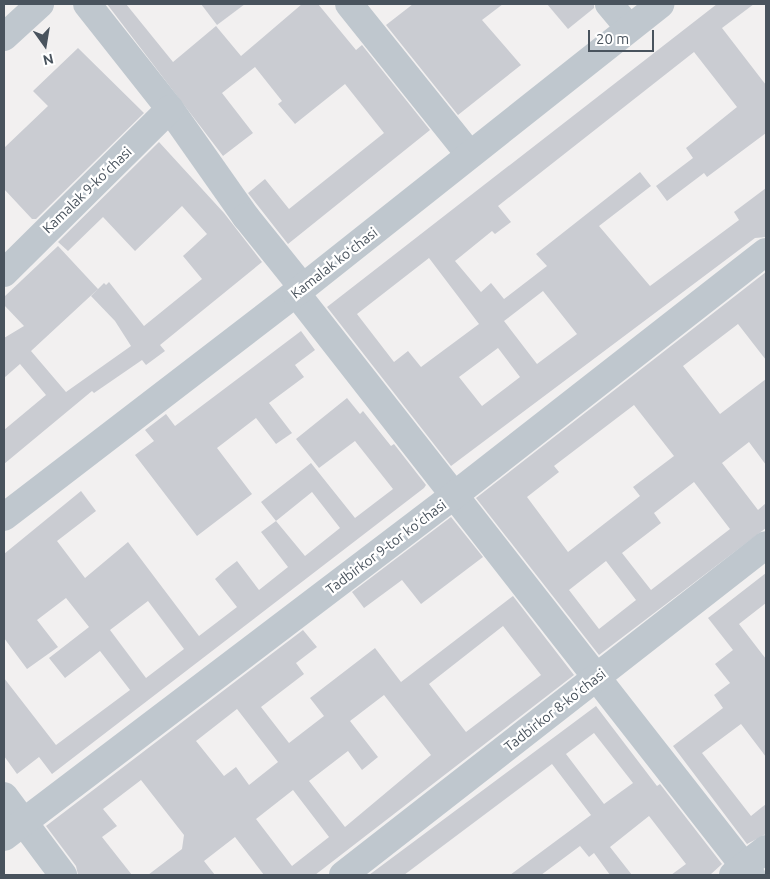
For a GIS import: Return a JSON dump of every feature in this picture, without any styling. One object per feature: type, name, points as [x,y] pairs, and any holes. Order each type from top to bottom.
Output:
[{"type":"street","points":[[4,37],[40,4]]},
{"type":"street","points":[[87,4],[170,109],[452,497],[596,678],[743,872],[766,849]]},
{"type":"street","points":[[349,4],[470,155]]},
{"type":"street","points":[[609,4],[629,28]]},
{"type":"street","name":"Kamalak koʻchasi","points":[[4,518],[300,290],[660,4]]},
{"type":"street","name":"Kamalak 9-koʻchasi","points":[[4,273],[170,109]]},
{"type":"street","name":"Tadbirkor 9-tor koʻchasi","points":[[14,830],[452,497],[766,252]]},
{"type":"street","name":"Tadbirkor 8-koʻchasi","points":[[343,875],[766,545]]},
{"type":"street","points":[[4,796],[14,830],[64,875]]},
{"type":"building","points":[[107,4],[126,4],[173,62],[216,26],[241,56],[302,4],[318,4],[356,50],[362,45],[430,130],[288,244],[248,193],[265,179],[289,209],[384,133],[345,84],[295,124],[278,104],[282,101],[255,67],[222,93],[253,133],[223,156]]},
{"type":"building","points":[[201,4],[245,4],[217,25]]},
{"type":"building","points":[[413,4],[503,4],[482,20],[521,65],[458,115],[386,25]]},
{"type":"building","points":[[547,4],[594,4],[594,8],[568,29]]},
{"type":"building","points":[[717,4],[754,4],[722,28],[766,85],[766,133],[707,177],[704,173],[667,201],[656,186],[693,158],[686,148],[737,107],[694,52],[498,206],[511,222],[495,234],[492,231],[455,261],[481,292],[491,283],[504,299],[547,266],[536,254],[640,172],[651,186],[599,226],[650,286],[739,220],[734,212],[766,188],[766,237],[755,238],[451,466],[327,307]],"holes":[[[429,258],[479,324],[421,367],[408,351],[394,362],[357,314]],[[543,291],[577,334],[537,364],[504,321]],[[498,348],[520,377],[482,406],[459,377]]]},
{"type":"building","points":[[78,48],[144,113],[36,219],[32,219],[4,189],[4,148],[48,106],[33,91]]},
{"type":"building","points":[[159,142],[224,213],[262,262],[160,345],[165,351],[146,365],[142,360],[94,393],[92,391],[4,464],[4,430],[46,395],[20,364],[4,378],[4,338],[24,326],[4,305],[4,297],[58,246],[98,289],[104,283],[106,285],[109,282],[144,326],[202,279],[183,256],[207,234],[182,206],[135,251],[103,217],[68,251],[58,242]],"holes":[[[98,289],[91,296],[115,321],[131,346],[66,392],[31,351]]]},
{"type":"building","points":[[766,272],[766,360],[738,324],[683,366],[720,414],[766,379],[766,465],[749,442],[722,463],[758,510],[766,503],[766,528],[599,655],[476,498]],"holes":[[[634,405],[674,456],[633,487],[640,496],[568,552],[527,497],[559,472],[554,466]],[[694,482],[730,529],[651,590],[622,553],[661,523],[654,513]],[[606,561],[636,600],[599,629],[569,590]]]},
{"type":"building","points":[[301,331],[315,350],[295,365],[304,377],[269,403],[292,433],[276,444],[256,418],[217,448],[252,494],[197,536],[135,455],[154,441],[145,430],[166,414],[175,426]]},
{"type":"building","points":[[347,398],[360,414],[363,411],[391,446],[394,444],[426,485],[52,774],[39,757],[17,774],[4,756],[4,678],[56,745],[130,690],[100,651],[65,678],[49,658],[89,627],[66,598],[37,620],[58,647],[27,669],[4,638],[4,554],[81,491],[96,511],[57,541],[85,578],[128,542],[199,636],[237,607],[215,579],[224,571],[237,561],[259,590],[288,567],[261,532],[276,521],[261,502],[311,463],[355,518],[393,489],[355,441],[319,468],[296,439]],"holes":[[[312,492],[340,528],[305,556],[276,521]],[[148,601],[184,649],[146,678],[110,630]]]},
{"type":"building","points":[[451,517],[483,557],[421,604],[402,580],[364,608],[352,592]]},
{"type":"building","points":[[766,573],[766,603],[739,624],[766,659],[766,757],[741,724],[702,753],[751,816],[766,804],[766,834],[747,844],[673,746],[723,708],[714,695],[730,683],[715,664],[733,650],[708,618]]},
{"type":"building","points":[[513,596],[574,675],[315,875],[264,875],[235,837],[204,861],[215,875],[148,875],[182,849],[184,835],[141,780],[103,809],[117,826],[102,837],[132,875],[78,875],[76,866],[46,826],[303,630],[317,647],[296,663],[304,674],[261,707],[289,743],[324,716],[310,698],[375,648],[401,682]],"holes":[[[503,626],[541,675],[466,732],[429,684]],[[384,695],[431,755],[345,827],[309,781],[348,751],[362,770],[378,757],[350,721]],[[237,709],[278,762],[249,785],[236,767],[224,776],[196,741]],[[293,790],[329,837],[292,866],[256,819]]]},
{"type":"building","points":[[596,706],[657,786],[660,784],[722,864],[710,875],[671,875],[686,864],[649,816],[610,847],[632,875],[610,875],[594,853],[589,857],[580,846],[541,875],[510,875],[591,815],[552,764],[404,875],[369,875]],"holes":[[[594,733],[633,783],[604,804],[566,754]]]}]
